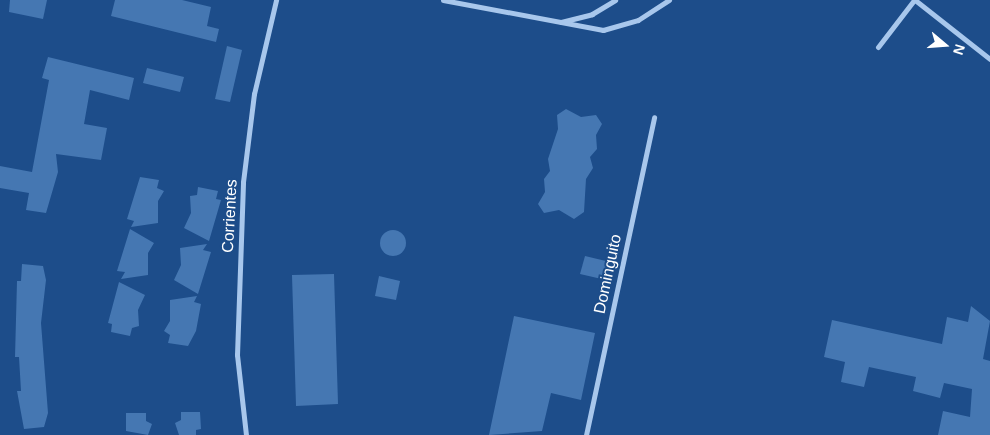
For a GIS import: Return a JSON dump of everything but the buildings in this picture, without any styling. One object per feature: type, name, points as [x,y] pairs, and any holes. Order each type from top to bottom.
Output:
[{"type":"street","name":"Corrientes","points":[[246,435],[237,355],[243,182],[254,94],[276,0]]},
{"type":"street","points":[[443,0],[554,23],[610,30],[638,20],[668,0]]},
{"type":"street","points":[[554,23],[592,14],[615,0]]},
{"type":"street","points":[[878,47],[915,0],[990,59]]},
{"type":"street","name":"Dominguito","points":[[586,435],[654,117]]}]
